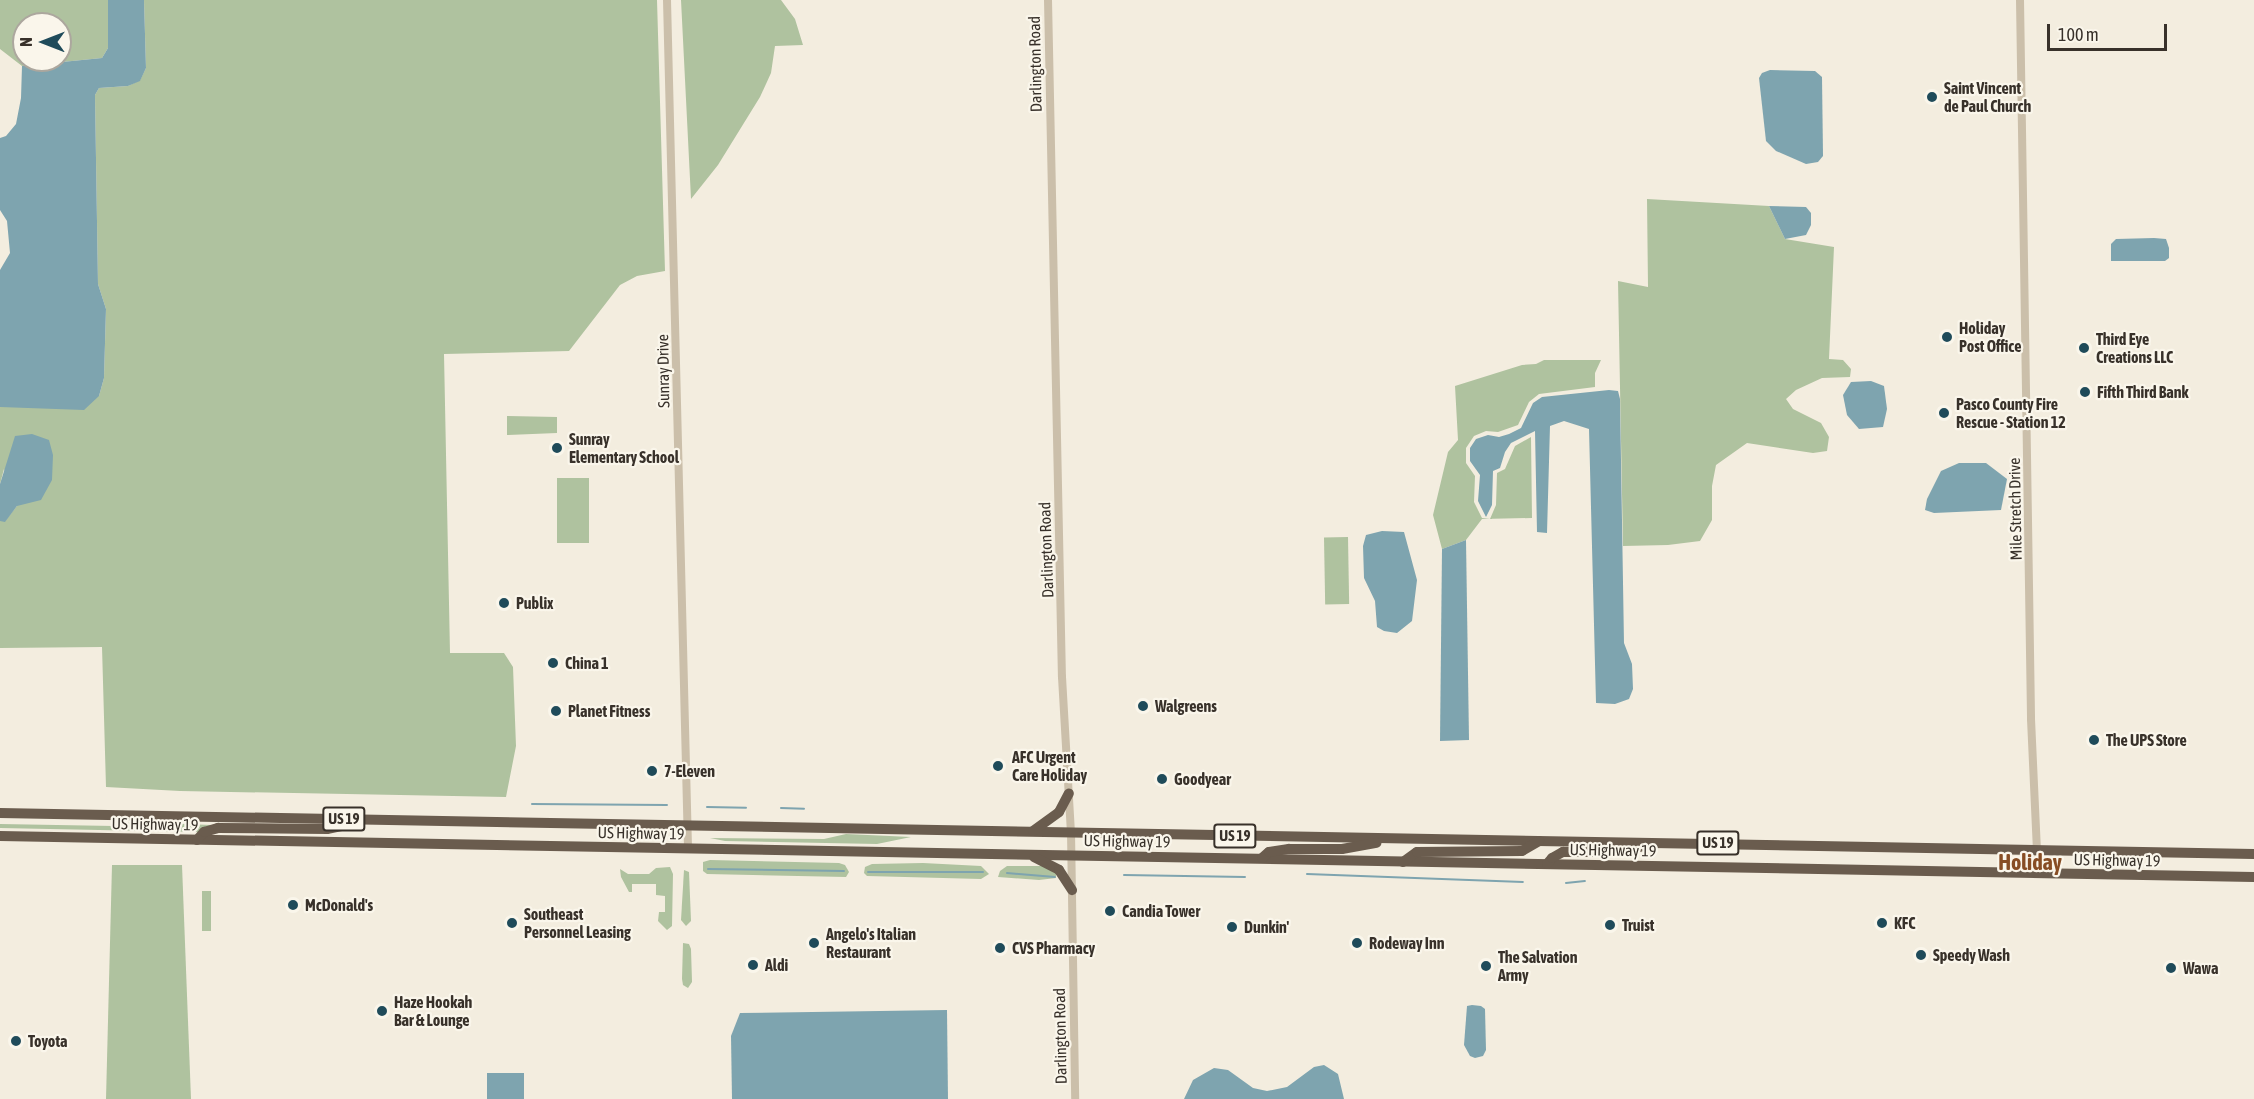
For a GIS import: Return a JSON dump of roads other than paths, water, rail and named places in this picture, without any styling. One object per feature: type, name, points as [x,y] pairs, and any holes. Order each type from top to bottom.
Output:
[{"type":"highway","points":[[1032,832],[1059,812],[1069,793]]},
{"type":"highway","name":"US Highway 19","points":[[0,813],[2254,854]]},
{"type":"highway","points":[[197,840],[204,832],[218,828],[327,829],[364,820]]},
{"type":"highway","name":"US Highway 19","points":[[0,836],[2254,877]]},
{"type":"highway","points":[[1263,858],[1269,852],[1279,850],[1342,849],[1399,839]]},
{"type":"highway","points":[[1403,862],[1417,852],[1522,850],[1539,841]]},
{"type":"highway","points":[[1547,864],[1563,852],[1618,852],[1665,842]]},
{"type":"highway","points":[[1028,855],[1052,864],[1064,876],[1071,890]]},
{"type":"street","name":"Sunray Drive","points":[[667,0],[688,849]]},
{"type":"street","name":"Darlington Road","points":[[1048,0],[1062,677],[1071,832],[1075,1099]]},
{"type":"street","name":"Mile Stretch Drive","points":[[2020,0],[2031,719],[2040,873]]},
{"type":"water","points":[[108,0],[144,0],[146,68],[140,81],[128,86],[99,88],[95,95],[98,284],[106,309],[104,378],[99,396],[84,410],[0,407],[0,270],[10,253],[7,221],[0,210],[0,138],[6,136],[16,124],[21,98],[22,72],[72,72],[72,61],[102,58],[108,48]]},
{"type":"water","points":[[1770,70],[1815,71],[1822,77],[1823,156],[1818,162],[1806,164],[1776,151],[1766,141],[1759,78],[1762,73]]},
{"type":"water","points":[[1769,206],[1806,207],[1811,213],[1811,225],[1806,235],[1785,239]]},
{"type":"water","points":[[2116,239],[2166,239],[2169,258],[2165,261],[2111,261],[2111,244]]},
{"type":"water","points":[[1871,381],[1884,386],[1887,409],[1883,427],[1859,429],[1847,415],[1843,395],[1851,382]]},
{"type":"water","points":[[1618,391],[1620,399],[1624,643],[1632,664],[1633,689],[1629,699],[1615,704],[1596,703],[1589,429],[1564,421],[1550,426],[1547,533],[1537,532],[1535,431],[1511,443],[1505,452],[1500,468],[1493,471],[1492,505],[1486,517],[1478,501],[1480,475],[1470,461],[1470,448],[1476,439],[1488,435],[1499,437],[1521,428],[1533,403],[1542,397]]},
{"type":"water","points":[[32,434],[49,440],[53,455],[52,480],[41,500],[17,506],[5,522],[0,521],[0,484],[15,436]]},
{"type":"water","points":[[1959,463],[1986,463],[2007,479],[2001,510],[1934,513],[1925,510],[1927,499],[1941,471]]},
{"type":"water","points":[[1382,531],[1404,532],[1417,580],[1412,621],[1397,633],[1384,631],[1377,627],[1375,601],[1364,578],[1363,546],[1366,535]]},
{"type":"water","points":[[1466,540],[1469,740],[1440,741],[1442,549]]},
{"type":"water","points":[[1472,1005],[1485,1009],[1486,1050],[1483,1056],[1475,1058],[1470,1056],[1464,1045],[1467,1006]]},
{"type":"water","points":[[947,1010],[948,1099],[732,1099],[731,1036],[740,1013]]},
{"type":"water","points":[[1324,1065],[1338,1074],[1344,1099],[1184,1099],[1193,1080],[1214,1068],[1228,1070],[1253,1088],[1267,1091],[1287,1087],[1314,1067]]},
{"type":"water","points":[[487,1073],[524,1073],[524,1099],[487,1099]]},
{"type":"waterway","points":[[532,804],[667,805]]},
{"type":"waterway","points":[[707,807],[746,808]]},
{"type":"waterway","points":[[781,808],[804,809]]},
{"type":"waterway","points":[[708,869],[844,871]]},
{"type":"waterway","points":[[868,872],[983,872]]},
{"type":"waterway","points":[[1007,873],[1055,877]]},
{"type":"waterway","points":[[1307,874],[1523,882]]},
{"type":"waterway","points":[[1124,875],[1245,877]]},
{"type":"waterway","points":[[1566,883],[1585,881]]},
{"type":"place","name":"Saint Vincent de Paul Church","points":[[1932,97]]},
{"type":"place","name":"Holiday Post Office","points":[[1947,337]]},
{"type":"place","name":"Third Eye Creations LLC","points":[[2084,348]]},
{"type":"place","name":"Fifth Third Bank","points":[[2085,392]]},
{"type":"place","name":"Pasco County Fire Rescue - Station 12","points":[[1944,413]]},
{"type":"place","name":"Sunray Elementary School","points":[[557,448]]},
{"type":"place","name":"Publix","points":[[504,603]]},
{"type":"place","name":"China 1","points":[[553,663]]},
{"type":"place","name":"Walgreens","points":[[1143,706]]},
{"type":"place","name":"Planet Fitness","points":[[556,711]]},
{"type":"place","name":"The UPS Store","points":[[2094,740]]},
{"type":"place","name":"AFC Urgent Care Holiday","points":[[998,766]]},
{"type":"place","name":"7-Eleven","points":[[652,771]]},
{"type":"place","name":"Goodyear","points":[[1162,779]]},
{"type":"place","name":"McDonald's","points":[[293,905]]},
{"type":"place","name":"Candia Tower","points":[[1110,911]]},
{"type":"place","name":"Southeast Personnel Leasing","points":[[512,923]]},
{"type":"place","name":"KFC","points":[[1882,923]]},
{"type":"place","name":"Truist","points":[[1610,925]]},
{"type":"place","name":"Dunkin'","points":[[1232,927]]},
{"type":"place","name":"Angelo's Italian Restaurant","points":[[814,943]]},
{"type":"place","name":"Rodeway Inn","points":[[1357,943]]},
{"type":"place","name":"CVS Pharmacy","points":[[1000,948]]},
{"type":"place","name":"Speedy Wash","points":[[1921,955]]},
{"type":"place","name":"Aldi","points":[[753,965]]},
{"type":"place","name":"The Salvation Army","points":[[1486,966]]},
{"type":"place","name":"Wawa","points":[[2171,968]]},
{"type":"place","name":"Haze Hookah Bar & Lounge","points":[[382,1011]]},
{"type":"place","name":"Toyota","points":[[16,1041]]},
{"type":"district","name":"Holiday","points":[[2030,863]]}]
